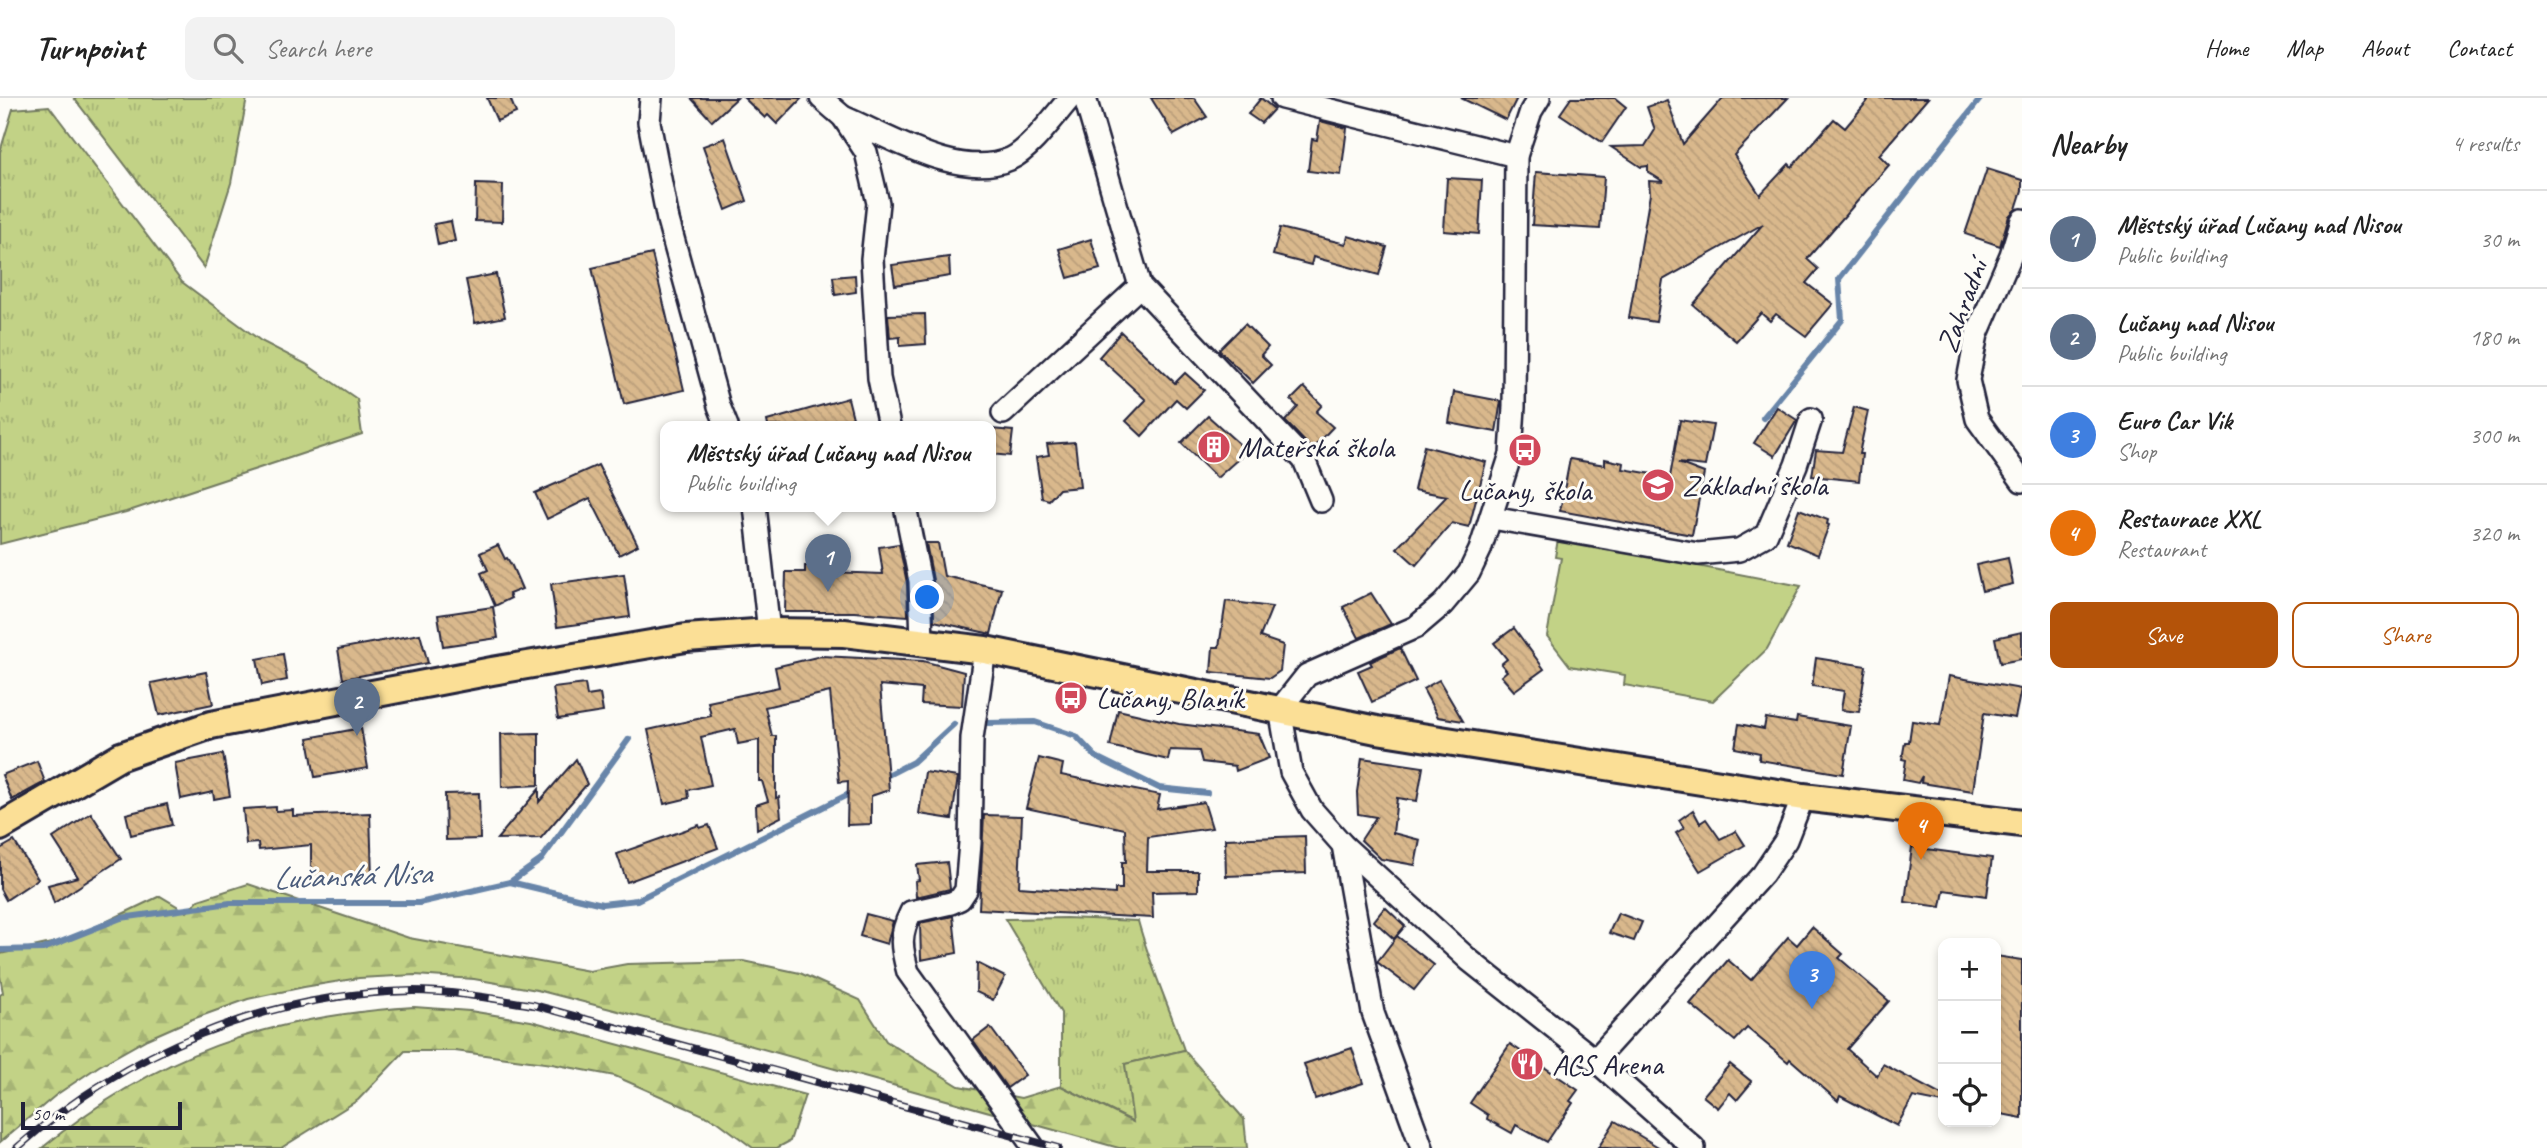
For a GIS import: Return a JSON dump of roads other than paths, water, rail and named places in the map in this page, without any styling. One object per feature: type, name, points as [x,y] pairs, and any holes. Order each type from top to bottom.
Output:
[{"type":"main road","points":[[0,827],[121,756],[211,725],[492,671],[686,638],[769,632],[844,633],[985,650],[1377,730],[1803,797],[2022,823]]},
{"type":"street","points":[[651,98],[649,122],[668,220],[725,421]]},
{"type":"street","points":[[821,98],[843,117],[866,152],[878,203],[872,259],[879,378],[888,421]]},
{"type":"street","points":[[843,117],[923,153],[955,162],[985,165],[1011,158],[1030,143],[1070,98]]},
{"type":"street","points":[[1084,98],[1140,286],[1304,460],[1321,501]]},
{"type":"street","points":[[1282,98],[1516,156]]},
{"type":"street","points":[[1539,98],[1531,111],[1516,156],[1511,454],[1492,518],[1469,573],[1443,604],[1416,627],[1307,675],[1280,709],[1291,772],[1312,810],[1343,845],[1469,960],[1595,1060],[1694,1148]]},
{"type":"street","name":"Zahradní","points":[[2022,220],[2011,255],[1977,334],[1968,380],[1977,419],[2022,481]]},
{"type":"street","points":[[1003,413],[1140,286]]},
{"type":"street","points":[[1492,518],[1698,554],[1739,550],[1766,535],[1796,465],[1811,419]]},
{"type":"street","points":[[756,512],[769,632]]},
{"type":"street","points":[[906,512],[920,581],[922,641]]},
{"type":"street","points":[[985,650],[972,738],[970,843],[966,890],[960,899],[951,903],[911,912],[904,926],[901,947],[908,972],[1034,1148]]},
{"type":"street","points":[[1595,1060],[1763,874],[1786,841],[1803,797]]},
{"type":"street","points":[[1343,845],[1373,1013],[1422,1148]]},
{"type":"waterway","name":"Lučanská Nisa","points":[[1763,418],[1842,320],[1839,279],[1981,98]]},
{"type":"waterway","name":"Lučanská Nisa","points":[[988,723],[1035,722],[1076,736],[1096,757],[1159,788],[1207,793]]},
{"type":"waterway","name":"Lučanská Nisa","points":[[880,779],[913,762],[954,724]]},
{"type":"waterway","points":[[510,882],[541,860],[629,739]]},
{"type":"waterway","name":"Lučanská Nisa","points":[[0,950],[43,949],[121,918],[230,903],[419,903],[510,882],[602,904],[637,900],[855,791]]},
{"type":"railway","points":[[17,1148],[59,1113],[104,1083],[152,1056],[201,1034],[252,1016],[305,1003],[359,994],[413,991],[458,994],[534,1005],[1058,1148]]},
{"type":"place","name":"Mateřská škola","points":[[1214,447]]},
{"type":"place","name":"Lučany, škola","points":[[1525,450]]},
{"type":"place","name":"Základní škola","points":[[1658,485]]},
{"type":"place","name":"Městský úřad Lučany nad Nisou","points":[[828,592]]},
{"type":"place","name":"Lučany, Blaník","points":[[1071,698]]},
{"type":"place","name":"Lučany nad Nisou","points":[[357,736]]},
{"type":"place","name":"Restaurace XXL","points":[[1921,860]]},
{"type":"place","name":"Euro Car Vik","points":[[1812,1009]]},
{"type":"place","name":"ACS Arena","points":[[1527,1064]]}]
